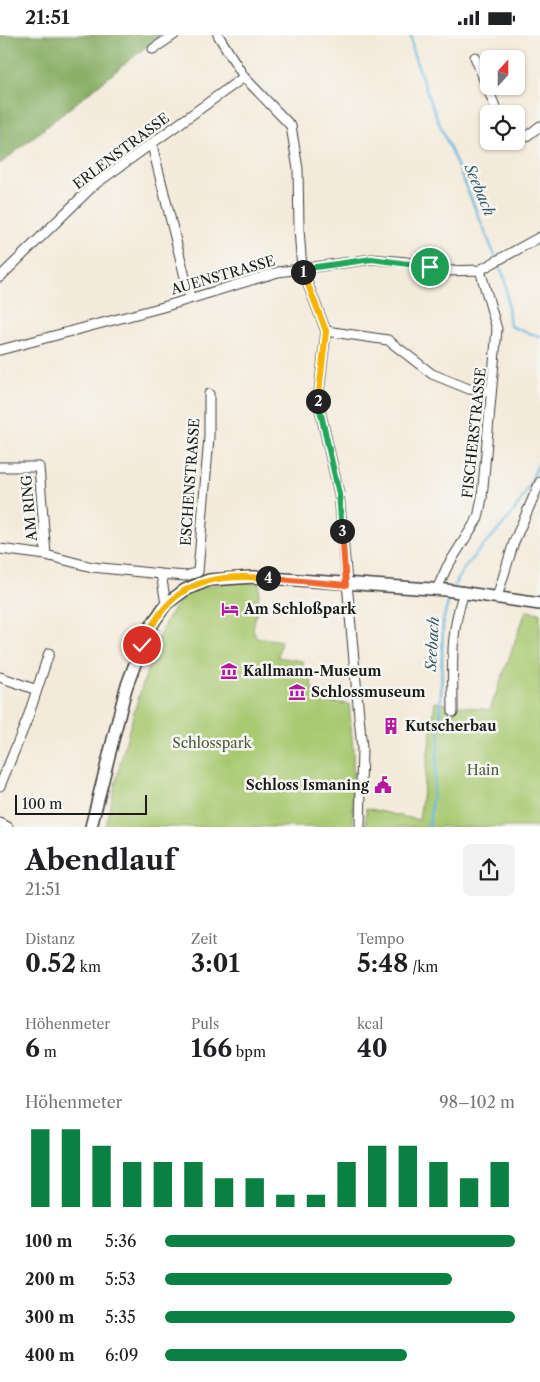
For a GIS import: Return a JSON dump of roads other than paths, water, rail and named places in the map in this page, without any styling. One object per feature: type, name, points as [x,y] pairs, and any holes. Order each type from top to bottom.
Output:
[{"type":"main road","points":[[90,827],[126,688],[150,626],[166,604],[185,590],[209,580],[254,577],[346,585],[442,590],[540,604]]},
{"type":"street","points":[[153,49],[174,35]]},
{"type":"street","points":[[218,35],[244,77],[291,127],[298,169],[298,229],[302,269],[326,331],[318,401],[339,494],[362,749],[360,827]]},
{"type":"street","points":[[475,57],[494,105]]},
{"type":"street","name":"ERLENSTRASSE","points":[[0,277],[94,185],[244,77]]},
{"type":"street","points":[[525,138],[540,126]]},
{"type":"street","points":[[152,145],[190,297]]},
{"type":"street","points":[[480,270],[540,237]]},
{"type":"street","name":"AUENSTRASSE","points":[[0,350],[163,307],[190,297],[278,272],[372,259],[406,262],[447,271],[480,270]]},
{"type":"street","name":"FISCHERSTRASSE","points":[[442,590],[447,567],[478,518],[482,498],[497,329],[480,270]]},
{"type":"street","points":[[326,331],[388,340],[432,374],[469,389],[492,391]]},
{"type":"street","name":"ESCHENSTRASSE","points":[[198,572],[209,437],[209,394]]},
{"type":"street","name":"AM RING","points":[[0,467],[39,467],[46,555]]},
{"type":"street","points":[[497,597],[514,542],[540,482]]},
{"type":"street","points":[[0,549],[46,555],[92,567],[186,576],[198,572],[209,580]]},
{"type":"street","points":[[161,574],[166,604]]},
{"type":"street","points":[[453,712],[452,636],[461,592]]},
{"type":"street","points":[[0,786],[27,720],[49,653]]},
{"type":"street","points":[[0,677],[37,690]]},
{"type":"street","points":[[0,823],[8,827]]},
{"type":"waterway","name":"Seebach","points":[[411,35],[413,52],[430,101],[496,258]]},
{"type":"waterway","name":"Seebach","points":[[498,263],[505,279],[510,326],[540,337]]},
{"type":"waterway","name":"Seebach","points":[[453,588],[473,557],[516,509],[540,460]]},
{"type":"waterway","name":"Seebach","points":[[429,827],[440,731],[443,621],[450,595]]},
{"type":"place","name":"Am Schloßpark","points":[[230,609]]},
{"type":"place","name":"Kallmann-Museum","points":[[229,671]]},
{"type":"place","name":"Schlossmuseum","points":[[297,692]]},
{"type":"place","name":"Kutscherbau","points":[[391,726]]},
{"type":"place","name":"Schloss Ismaning","points":[[383,785]]},
{"type":"park label","name":"Schlosspark","points":[[212,743]]},
{"type":"park label","name":"Hain","points":[[483,770]]}]
